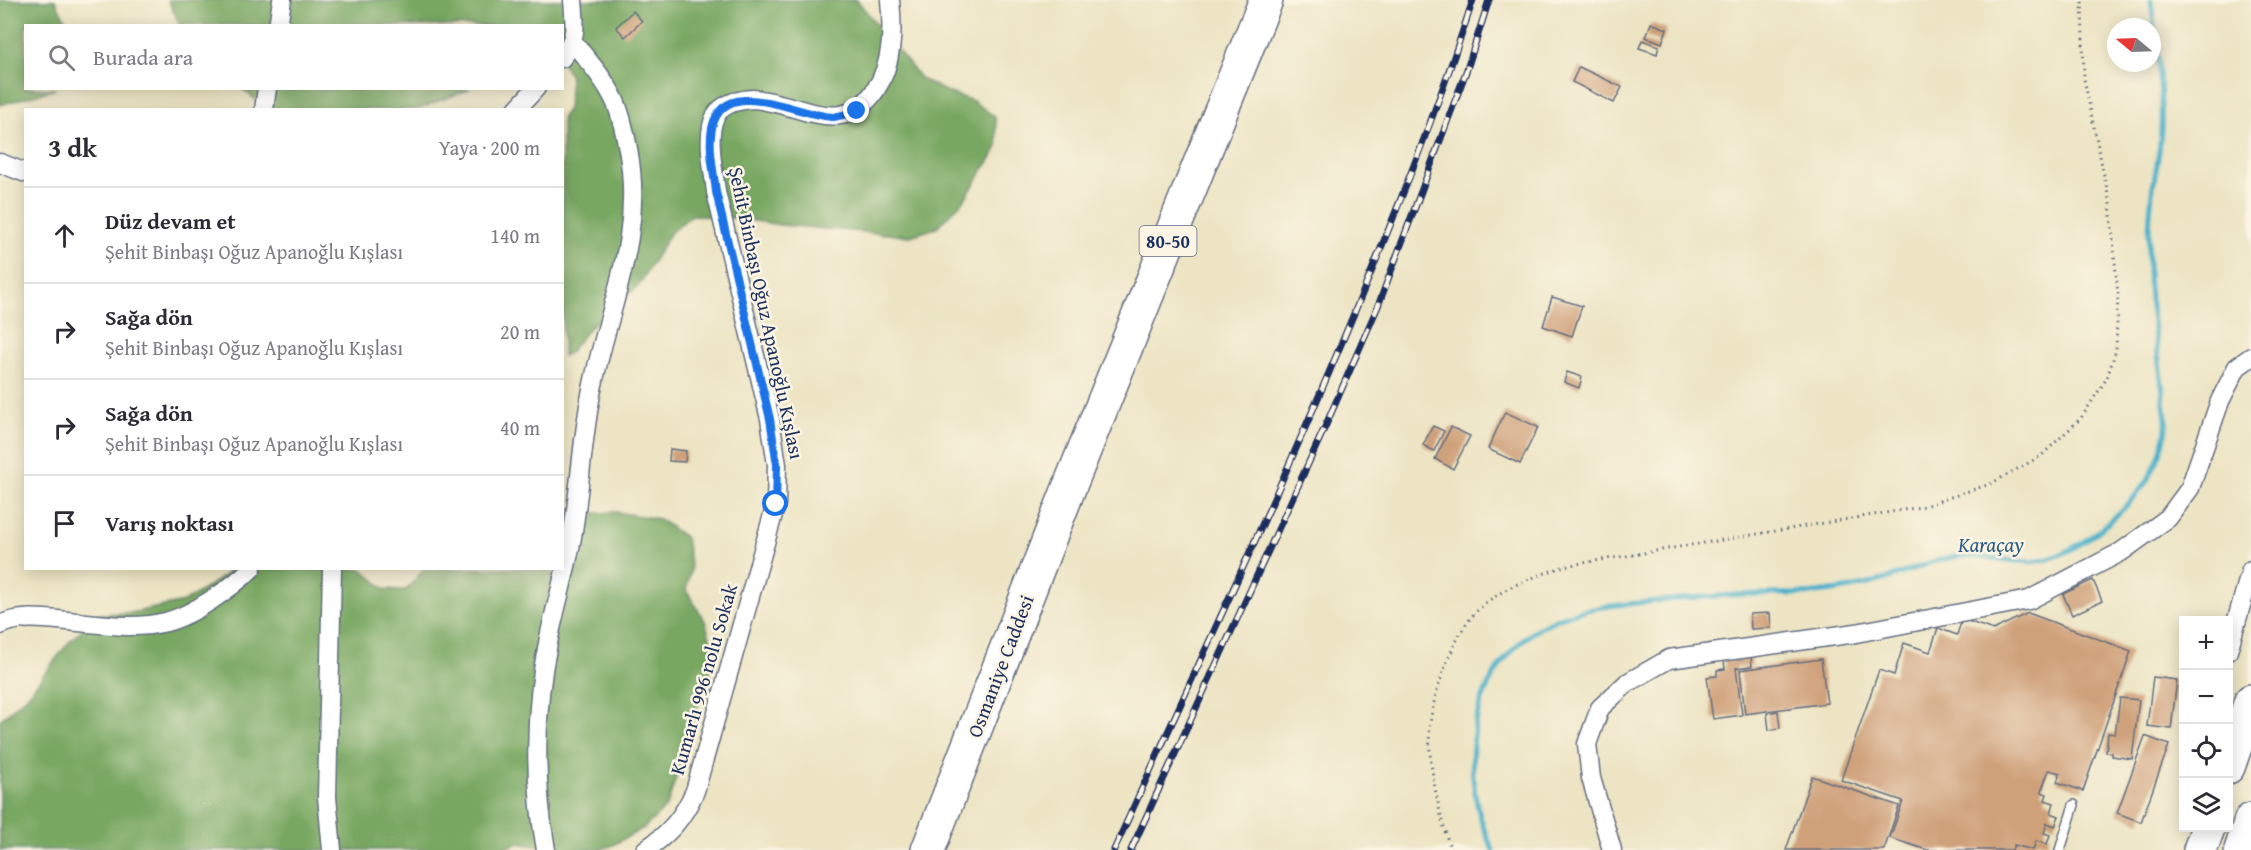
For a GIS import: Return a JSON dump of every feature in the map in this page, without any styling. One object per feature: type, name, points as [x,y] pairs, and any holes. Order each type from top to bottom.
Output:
[{"type":"highway","name":"Osmaniye Caddesi","points":[[928,850],[1071,483],[1266,0]]},
{"type":"highway","points":[[943,850],[1280,0]]},
{"type":"highway","points":[[2233,755],[2251,701]]},
{"type":"highway","points":[[2241,850],[2251,820]]},
{"type":"highway","points":[[2200,850],[2207,832]]},
{"type":"street","points":[[278,24],[282,0]]},
{"type":"street","points":[[564,55],[573,42],[575,24],[573,0]]},
{"type":"street","name":"Şehit Binbaşı Oğuz Apanoğlu Kışlası","points":[[776,504],[777,465],[770,419],[716,192],[711,154],[711,130],[716,114],[728,104],[750,99],[836,117],[857,111],[870,99],[883,78],[891,48],[890,0]]},
{"type":"street","points":[[546,850],[539,786],[538,735],[541,682],[573,532],[594,379],[611,321],[632,229],[631,165],[624,127],[616,102],[606,84],[573,42]]},
{"type":"street","points":[[264,108],[267,90]]},
{"type":"street","points":[[518,108],[534,90]]},
{"type":"street","points":[[0,163],[24,172]]},
{"type":"street","points":[[1612,850],[1591,778],[1587,744],[1599,708],[1627,684],[1669,659],[1857,633],[2029,600],[2121,552],[2168,518],[2190,488],[2220,401],[2237,367],[2251,357]]},
{"type":"street","name":"Kumarlı 996 nolu Sokak","points":[[645,850],[678,824],[695,791],[776,504]]},
{"type":"street","points":[[0,625],[11,620],[38,619],[138,626],[167,622],[193,610],[224,591],[250,570]]},
{"type":"street","points":[[332,570],[327,797],[332,850]]},
{"type":"street","points":[[2233,636],[2251,570]]},
{"type":"lane","points":[[2060,850],[2074,805]]},
{"type":"path","points":[[1451,850],[1441,822],[1429,727],[1437,687],[1457,638],[1480,608],[1516,584],[1565,566],[1921,507],[1990,484],[2041,456],[2081,418],[2107,378],[2116,350],[2118,296],[2110,204],[2084,79],[2082,0]]},
{"type":"green space","points":[[0,0],[55,0],[67,24],[24,24],[24,90],[52,90],[0,105]]},
{"type":"green space","points":[[168,0],[857,0],[921,79],[947,92],[973,101],[995,117],[998,147],[964,200],[936,228],[910,236],[692,215],[671,232],[639,285],[589,328],[569,353],[564,356],[564,114],[568,109],[570,75],[564,66],[564,24],[180,24]]},
{"type":"green space","points":[[243,90],[467,90],[421,108],[267,108]]},
{"type":"green space","points":[[616,512],[659,519],[686,538],[691,569],[686,590],[705,621],[716,658],[703,690],[667,806],[644,828],[599,850],[560,850],[518,843],[499,850],[0,850],[0,720],[28,695],[69,642],[98,614],[131,613],[184,602],[226,575],[228,570],[363,570],[385,589],[406,590],[423,570],[564,570],[564,515]]},
{"type":"building","points":[[633,11],[642,21],[625,37],[616,27]]},
{"type":"building","points":[[1651,23],[1667,29],[1662,43],[1646,37]]},
{"type":"building","points":[[1642,40],[1659,46],[1657,54],[1639,48]]},
{"type":"building","points":[[1579,67],[1622,87],[1614,103],[1572,82]]},
{"type":"building","points":[[1552,297],[1582,306],[1572,336],[1543,326]]},
{"type":"building","points":[[1567,372],[1582,377],[1579,388],[1564,382]]},
{"type":"building","points":[[1505,412],[1538,427],[1520,464],[1488,449]]},
{"type":"building","points":[[1433,426],[1444,431],[1434,451],[1423,445]]},
{"type":"building","points":[[1451,427],[1470,436],[1453,469],[1435,459]]},
{"type":"building","points":[[670,449],[686,451],[685,462],[669,461]]},
{"type":"building","points":[[2093,580],[2102,601],[2072,615],[2063,594]]},
{"type":"building","points":[[1770,613],[1771,628],[1751,629],[1750,614]]},
{"type":"building","points":[[2028,613],[2131,651],[2083,791],[2057,782],[2060,773],[2049,770],[2041,792],[2047,794],[2045,800],[2054,803],[2051,813],[2059,816],[2055,826],[2047,823],[2044,833],[2050,835],[2047,844],[2036,841],[2033,850],[2014,845],[2012,850],[1927,850],[1890,838],[1903,801],[1841,780],[1879,670],[1894,675],[1904,643],[1930,652],[1938,628],[1957,635],[1962,619],[1993,630]]},
{"type":"building","points":[[1751,657],[1752,666],[1736,668],[1742,715],[1713,719],[1707,677],[1717,676],[1717,670],[1725,669],[1724,660]]},
{"type":"building","points":[[1821,659],[1827,703],[1745,714],[1740,670]]},
{"type":"building","points":[[2153,677],[2177,680],[2171,729],[2147,726]]},
{"type":"building","points":[[2120,698],[2139,700],[2132,759],[2112,756],[2112,753],[2106,752],[2108,733],[2115,734]]},
{"type":"building","points":[[1778,711],[1780,728],[1769,730],[1767,713]]},
{"type":"building","points":[[2145,736],[2169,745],[2141,822],[2117,813]]},
{"type":"building","points":[[1812,776],[1899,806],[1884,850],[1786,850]]},
{"type":"waterway","name":"Karaçay","points":[[1493,850],[1481,819],[1474,788],[1472,755],[1476,722],[1480,705],[1495,673],[1516,646],[1544,625],[1570,614],[1615,605],[1704,597],[1808,594],[1841,590],[1883,580],[1952,557],[1973,556],[2029,562],[2040,561],[2065,553],[2079,545],[2107,524],[2133,499],[2151,474],[2161,452],[2166,424],[2148,270],[2150,212],[2161,131],[2159,66],[2151,0]]},
{"type":"railway","points":[[1114,850],[1331,369],[1420,151],[1473,0]]},
{"type":"railway","points":[[1131,850],[1378,306],[1467,69],[1489,0]]},
{"type":"route","points":[[776,504],[777,465],[770,419],[716,192],[711,154],[711,130],[716,114],[728,104],[750,99],[836,117],[857,111]]}]
